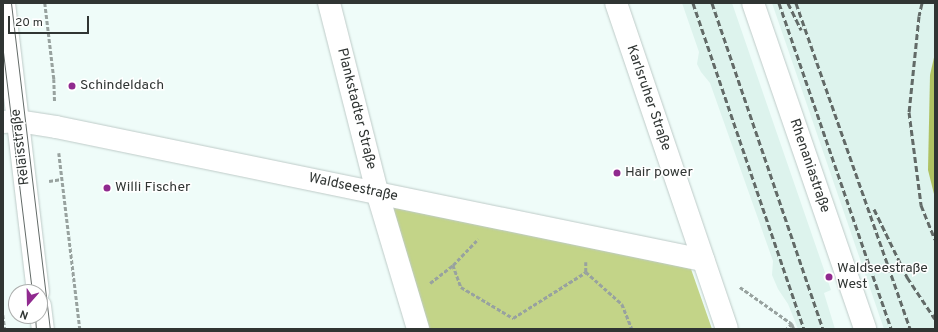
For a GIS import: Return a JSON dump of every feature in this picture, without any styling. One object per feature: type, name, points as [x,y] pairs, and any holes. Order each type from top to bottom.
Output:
[{"type":"street","name":"Relaisstraße","points":[[4,3],[11,121],[37,284]]},
{"type":"street","name":"Plankstadter Straße","points":[[329,3],[377,192],[418,329]]},
{"type":"street","name":"Karlsruher Straße","points":[[616,3],[727,329]]},
{"type":"street","name":"Rhenaniastraße","points":[[753,3],[865,329]]},
{"type":"street","name":"Waldseestraße","points":[[11,121],[56,127],[703,260]]},
{"type":"path","points":[[45,3],[54,79],[56,127],[80,329]]},
{"type":"path","points":[[409,298],[453,265],[499,217]]},
{"type":"path","points":[[586,262],[586,272],[622,304],[632,329]]},
{"type":"path","points":[[453,265],[461,287],[513,318],[586,272]]},
{"type":"path","points":[[734,283],[792,324],[794,329]]},
{"type":"path","points":[[3,315],[5,329]]},
{"type":"path","points":[[787,329],[792,324]]},
{"type":"shaded area","points":[[682,3],[732,3],[831,290],[824,293],[835,329],[798,329],[788,304],[778,289],[772,275],[773,261],[710,83],[701,72],[697,64],[699,52]]},
{"type":"shaded area","points":[[772,3],[935,3],[935,329],[884,329]]},
{"type":"green space","points":[[935,53],[935,198],[928,170],[930,75]]},
{"type":"green space","points":[[377,192],[691,269],[712,329],[420,329]]},
{"type":"tram line","points":[[11,3],[50,329]]},
{"type":"tram line","points":[[3,52],[31,284]]},
{"type":"tram line","points":[[36,324],[36,329]]},
{"type":"railway","points":[[693,3],[804,329]]},
{"type":"railway","points":[[712,3],[823,329]]},
{"type":"railway","points":[[779,3],[891,329]]},
{"type":"railway","points":[[788,3],[801,30]]},
{"type":"railway","points":[[796,3],[910,329]]},
{"type":"railway","points":[[922,3],[919,16],[909,112],[921,205],[935,239]]},
{"type":"railway","points":[[874,209],[907,277],[935,319]]},
{"type":"place","name":"Schindeldach","points":[[72,86]]},
{"type":"place","name":"Hair power","points":[[617,173]]},
{"type":"place","name":"Willi Fischer","points":[[107,188]]},
{"type":"place","name":"Waldseestraße West","points":[[829,277]]}]
